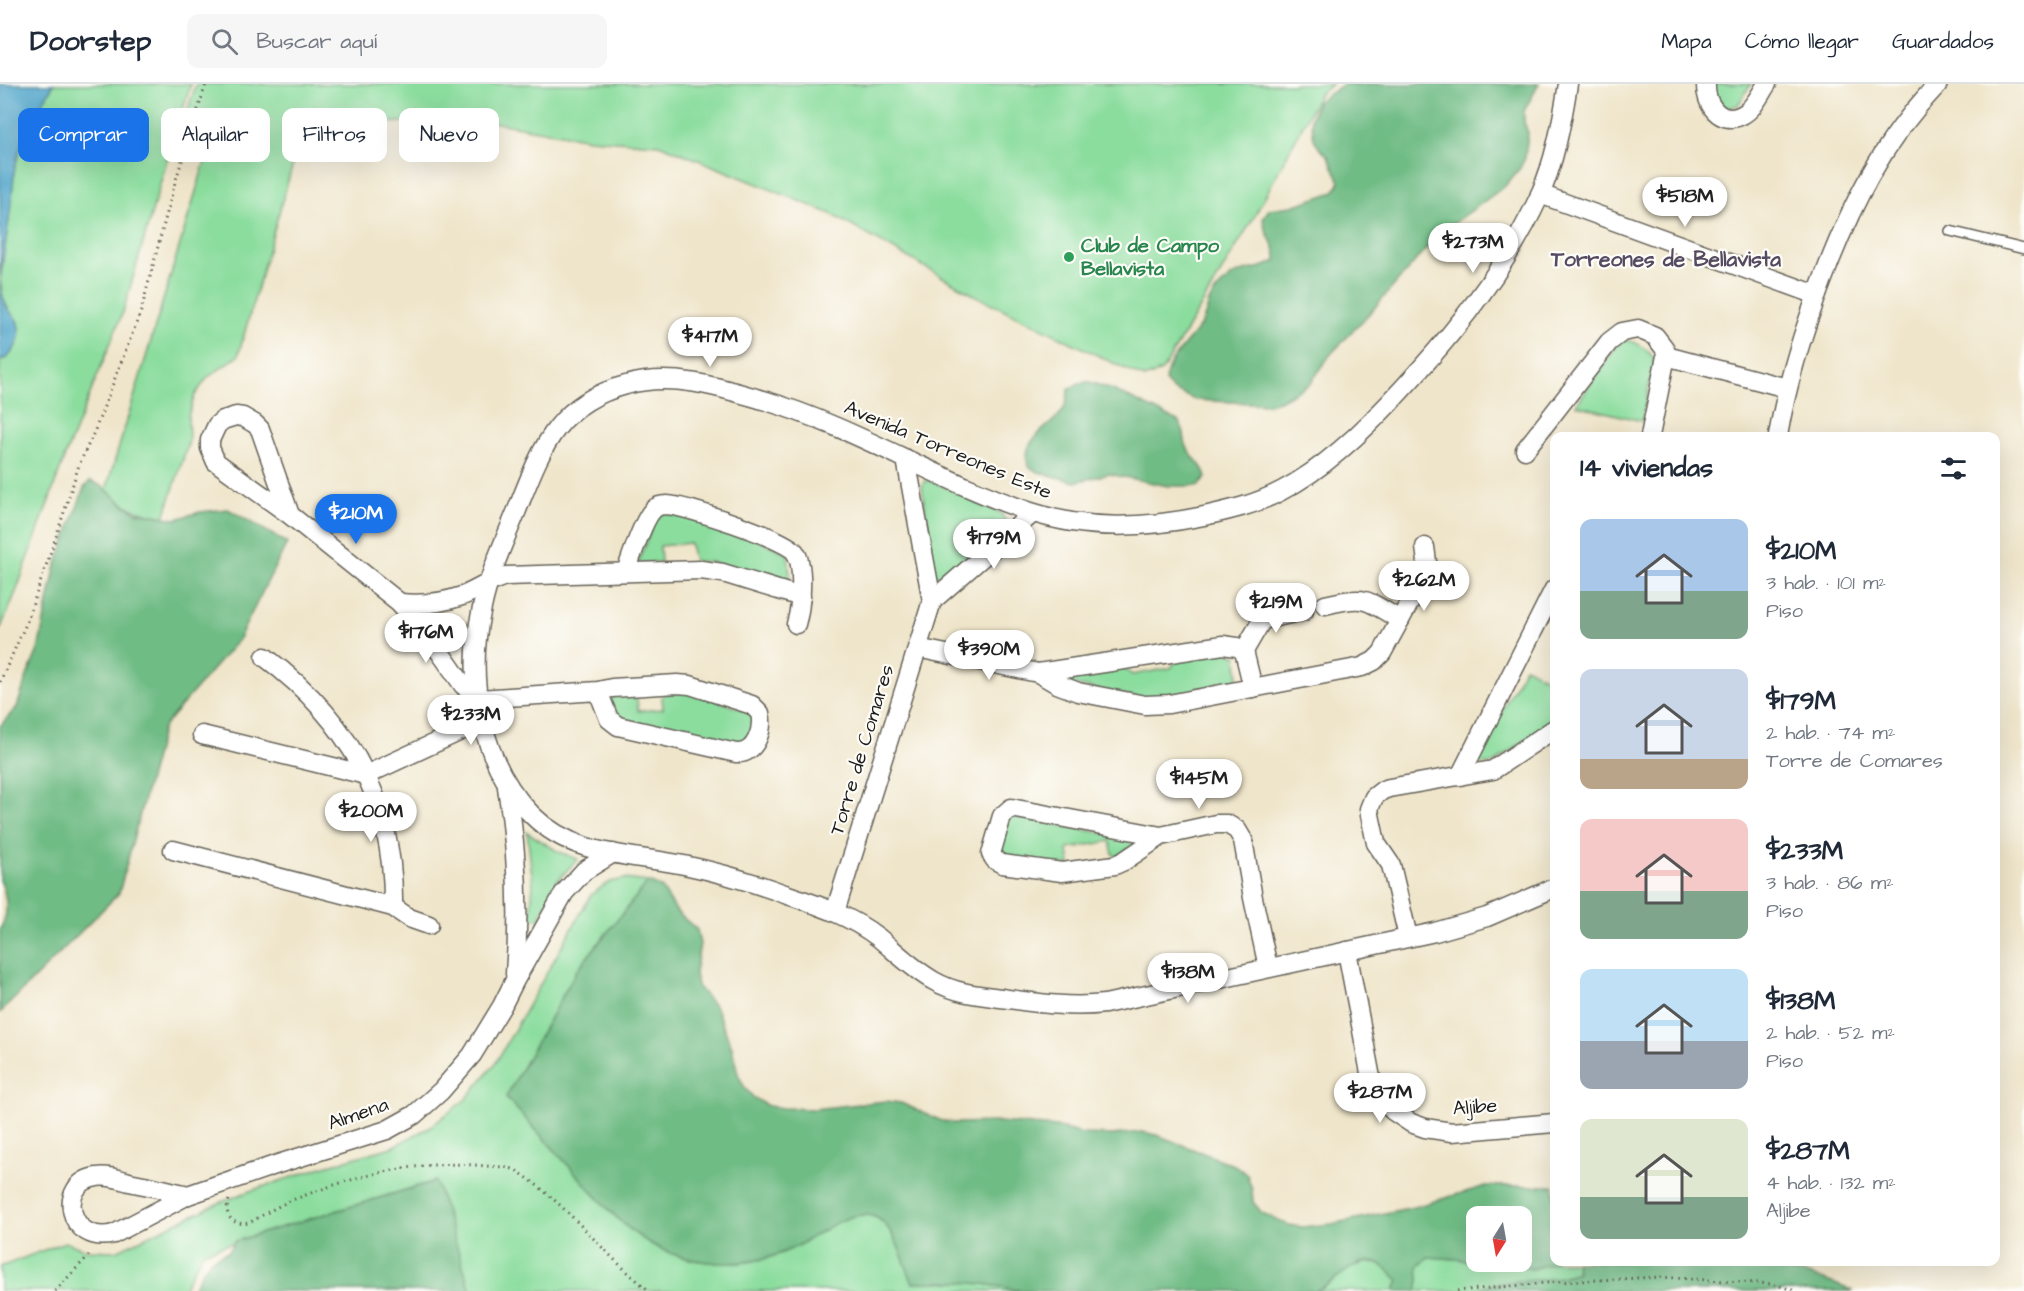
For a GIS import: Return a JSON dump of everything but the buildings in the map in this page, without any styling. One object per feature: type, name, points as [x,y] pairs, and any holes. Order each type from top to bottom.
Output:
[{"type":"street","name":"Avenida Torreones Este","points":[[506,779],[492,752],[478,699],[476,643],[481,612],[489,582],[541,451],[560,423],[579,407],[615,388],[648,380],[694,382],[786,407],[1033,513],[1060,521],[1088,525],[1131,526],[1192,519],[1247,506],[1296,483],[1367,425],[1428,361],[1495,274],[1540,194],[1554,153],[1568,84]]},
{"type":"street","points":[[1706,84],[1709,104],[1720,115],[1728,117],[1742,115],[1748,110],[1767,84]]},
{"type":"street","points":[[1779,432],[1787,388],[1799,344],[1845,222],[1868,176],[1901,126],[1938,84]]},
{"type":"street","points":[[1540,194],[1817,295]]},
{"type":"street","points":[[1525,450],[1615,336],[1630,330],[1647,331],[1661,342],[1666,356],[1651,432]]},
{"type":"street","points":[[1666,356],[1787,388]]},
{"type":"street","points":[[290,515],[260,429],[243,417],[236,416],[223,420],[217,425],[210,440],[210,448],[216,462],[290,515],[400,603],[437,648],[463,685],[478,699],[677,684],[690,685],[752,705],[760,713],[761,725],[752,748],[748,752],[736,753],[618,726],[609,719],[598,691]]},
{"type":"street","name":"Torre de Comares","points":[[836,912],[932,601],[906,459]]},
{"type":"street","points":[[626,572],[649,514],[659,506],[669,505],[744,526],[791,548],[797,557],[801,597],[796,624]]},
{"type":"street","points":[[932,601],[1033,513]]},
{"type":"street","points":[[917,648],[1038,673],[1078,692],[1153,706],[1369,665],[1382,653],[1425,570],[1427,562],[1425,547]]},
{"type":"street","points":[[400,603],[417,604],[449,600],[463,596],[489,582],[512,575],[689,569],[712,570],[801,597]]},
{"type":"street","points":[[1460,776],[1550,597]]},
{"type":"street","points":[[1325,605],[1361,598],[1400,620]]},
{"type":"street","points":[[1253,688],[1244,651],[1262,620],[1304,611]]},
{"type":"street","points":[[1038,673],[1215,645],[1230,645],[1244,651]]},
{"type":"street","points":[[265,657],[320,705],[353,750],[366,775],[389,842],[393,907]]},
{"type":"street","points":[[202,735],[366,775],[482,721]]},
{"type":"street","points":[[1408,938],[1391,865],[1374,839],[1370,815],[1374,797],[1383,790],[1493,770],[1550,732]]},
{"type":"street","points":[[506,779],[531,814],[558,836],[584,847],[694,867],[752,883],[836,912],[867,930],[914,968],[944,986],[968,993],[1070,1007],[1105,1004],[1452,928],[1487,917],[1550,890]]},
{"type":"street","name":"Almena","points":[[506,779],[512,815],[518,887],[515,980]]},
{"type":"street","points":[[1161,836],[1124,861],[1114,865],[1072,872],[1002,864],[995,861],[991,854],[1002,816],[1011,808],[1161,836],[1227,824],[1237,830],[1243,840],[1251,891],[1268,967]]},
{"type":"street","points":[[173,850],[393,907],[409,918],[429,925]]},
{"type":"street","name":"Almena","points":[[188,1194],[102,1176],[86,1180],[79,1186],[72,1202],[74,1219],[87,1233],[104,1236],[114,1234],[188,1194],[322,1149],[387,1130],[414,1116],[441,1091],[472,1054],[498,1013],[564,893],[584,871],[613,853]]},
{"type":"street","name":"Aljibe","points":[[1347,951],[1371,1078],[1380,1097],[1393,1111],[1411,1123],[1425,1128],[1452,1132],[1550,1123]]},
{"type":"lane","points":[[1950,231],[2024,249]]},
{"type":"path","points":[[0,682],[26,624],[79,465],[141,311],[174,186],[206,84]]},
{"type":"path","points":[[223,1183],[231,1196],[226,1209],[229,1218],[243,1224],[296,1198],[376,1174],[403,1169],[467,1164],[515,1169],[544,1191],[650,1291]]},
{"type":"path","points":[[55,1291],[82,1265],[104,1236]]},
{"type":"path","points":[[1457,1291],[1557,1282],[1659,1277],[1773,1284],[1796,1291]]},
{"type":"green space","points":[[54,84],[191,84],[183,108],[161,108],[161,162],[166,162],[123,312],[65,456],[0,630],[0,361],[7,358],[14,350],[18,337],[18,322],[9,311],[2,295],[0,281],[18,156],[18,162],[149,162],[149,108],[39,108]]},
{"type":"green space","name":"Club de Campo Bellavista","points":[[196,84],[1332,84],[1319,95],[1253,219],[1162,371],[1144,378],[976,296],[831,214],[659,144],[589,139],[499,123],[499,108],[399,108],[399,122],[387,123],[387,108],[282,108],[282,162],[293,162],[238,356],[207,378],[195,395],[188,416],[189,441],[164,517],[132,508],[106,490],[205,162],[270,162],[270,108],[188,108]]},
{"type":"green space","points":[[1344,84],[1539,84],[1524,111],[1524,122],[1528,133],[1525,158],[1505,186],[1431,243],[1330,355],[1310,384],[1279,401],[1268,404],[1195,400],[1173,390],[1165,381],[1170,365],[1202,323],[1214,293],[1232,276],[1276,261],[1275,251],[1263,219],[1269,209],[1292,206],[1334,192],[1340,182],[1328,156],[1319,148],[1314,139],[1311,118],[1317,102]]},
{"type":"green space","points":[[1713,84],[1751,84],[1738,105],[1729,108],[1721,106],[1715,100]]},
{"type":"green space","points":[[1624,339],[1645,349],[1654,360],[1642,421],[1576,405]]},
{"type":"green space","points":[[1089,382],[1113,390],[1178,421],[1183,429],[1188,449],[1202,468],[1206,478],[1198,486],[1168,486],[1109,474],[1075,482],[1038,472],[1028,466],[1028,449],[1037,436],[1062,412],[1069,389],[1079,383]]},
{"type":"green space","points":[[90,481],[102,486],[136,512],[176,519],[200,512],[228,509],[287,543],[238,640],[163,727],[119,893],[0,1013],[0,929],[5,917],[6,904],[0,880],[0,726],[17,707],[38,650],[55,569],[84,488]]},
{"type":"green space","points":[[925,481],[932,481],[1001,513],[1005,519],[1004,523],[943,578],[939,578],[934,573],[922,486]]},
{"type":"green space","points":[[661,512],[729,527],[788,554],[790,577],[786,582],[780,583],[711,562],[695,561],[690,543],[660,546],[661,562],[638,562],[656,517]]},
{"type":"green space","points":[[1223,650],[1237,656],[1238,676],[1234,684],[1156,701],[1069,684],[1066,678],[1068,675],[1122,666],[1132,675],[1171,668],[1179,656]]},
{"type":"green space","points":[[1525,667],[1550,680],[1550,722],[1493,764],[1480,764],[1476,759]]},
{"type":"green space","points":[[692,691],[754,714],[749,741],[744,746],[618,720],[610,700],[616,694],[634,695],[637,698],[638,711],[663,709],[664,694]]},
{"type":"green space","points":[[1008,816],[1135,839],[1136,843],[1116,857],[1110,841],[1068,849],[1070,866],[1001,858],[997,848]]},
{"type":"green space","points":[[527,832],[557,851],[578,859],[557,881],[539,920],[530,917],[533,884]]},
{"type":"green space","points":[[625,879],[648,882],[577,970],[506,1097],[609,1209],[631,1231],[658,1248],[695,1260],[718,1263],[741,1263],[771,1257],[793,1248],[848,1218],[869,1215],[879,1219],[890,1231],[913,1283],[967,1283],[1021,1291],[471,1291],[435,1181],[203,1252],[182,1291],[0,1291],[0,1267],[65,1242],[87,1250],[116,1251],[219,1203],[325,1166],[392,1147],[430,1127],[466,1099],[495,1064],[591,895],[609,882]]},
{"type":"green space","points":[[648,882],[661,887],[677,912],[697,930],[700,944],[695,973],[697,986],[716,1008],[732,1048],[738,1074],[745,1088],[754,1098],[768,1106],[813,1109],[886,1101],[901,1103],[942,1121],[955,1123],[999,1122],[1056,1127],[1083,1134],[1112,1135],[1142,1132],[1157,1135],[1236,1166],[1247,1175],[1252,1189],[1253,1202],[1262,1213],[1289,1225],[1302,1227],[1332,1224],[1414,1207],[1486,1186],[1550,1186],[1550,1264],[1532,1269],[1532,1206],[1466,1206],[1466,1261],[1428,1257],[1418,1267],[1417,1291],[1394,1291],[1399,1281],[1387,1269],[1376,1263],[1366,1262],[1356,1265],[1315,1291],[1021,1291],[967,1282],[913,1283],[890,1231],[879,1219],[869,1215],[848,1218],[789,1250],[763,1259],[729,1263],[706,1262],[673,1254],[644,1240],[631,1231],[506,1097],[577,970]]},
{"type":"green space","points":[[436,1181],[471,1291],[192,1291],[210,1262],[228,1252],[235,1241]]},
{"type":"green space","points":[[1428,1257],[1466,1261],[1466,1272],[1532,1272],[1532,1269],[1550,1264],[1550,1266],[1576,1266],[1577,1273],[1562,1278],[1488,1285],[1475,1291],[1417,1291],[1418,1267]]},
{"type":"green space","points":[[1363,1263],[1375,1263],[1391,1272],[1399,1281],[1394,1291],[1315,1291],[1349,1268]]},
{"type":"green space","points":[[1576,1266],[1761,1266],[1813,1276],[1854,1291],[1475,1291],[1487,1286],[1552,1278],[1577,1272]]},
{"type":"water","points":[[0,84],[54,84],[39,108],[18,108],[18,156],[0,277]]},
{"type":"water","points":[[0,281],[5,302],[17,321],[19,333],[10,355],[0,361]]},
{"type":"place","name":"Club de Campo Bellavista","points":[[1069,257]]},
{"type":"district","name":"Torreones de Bellavista","points":[[1666,259]]}]
